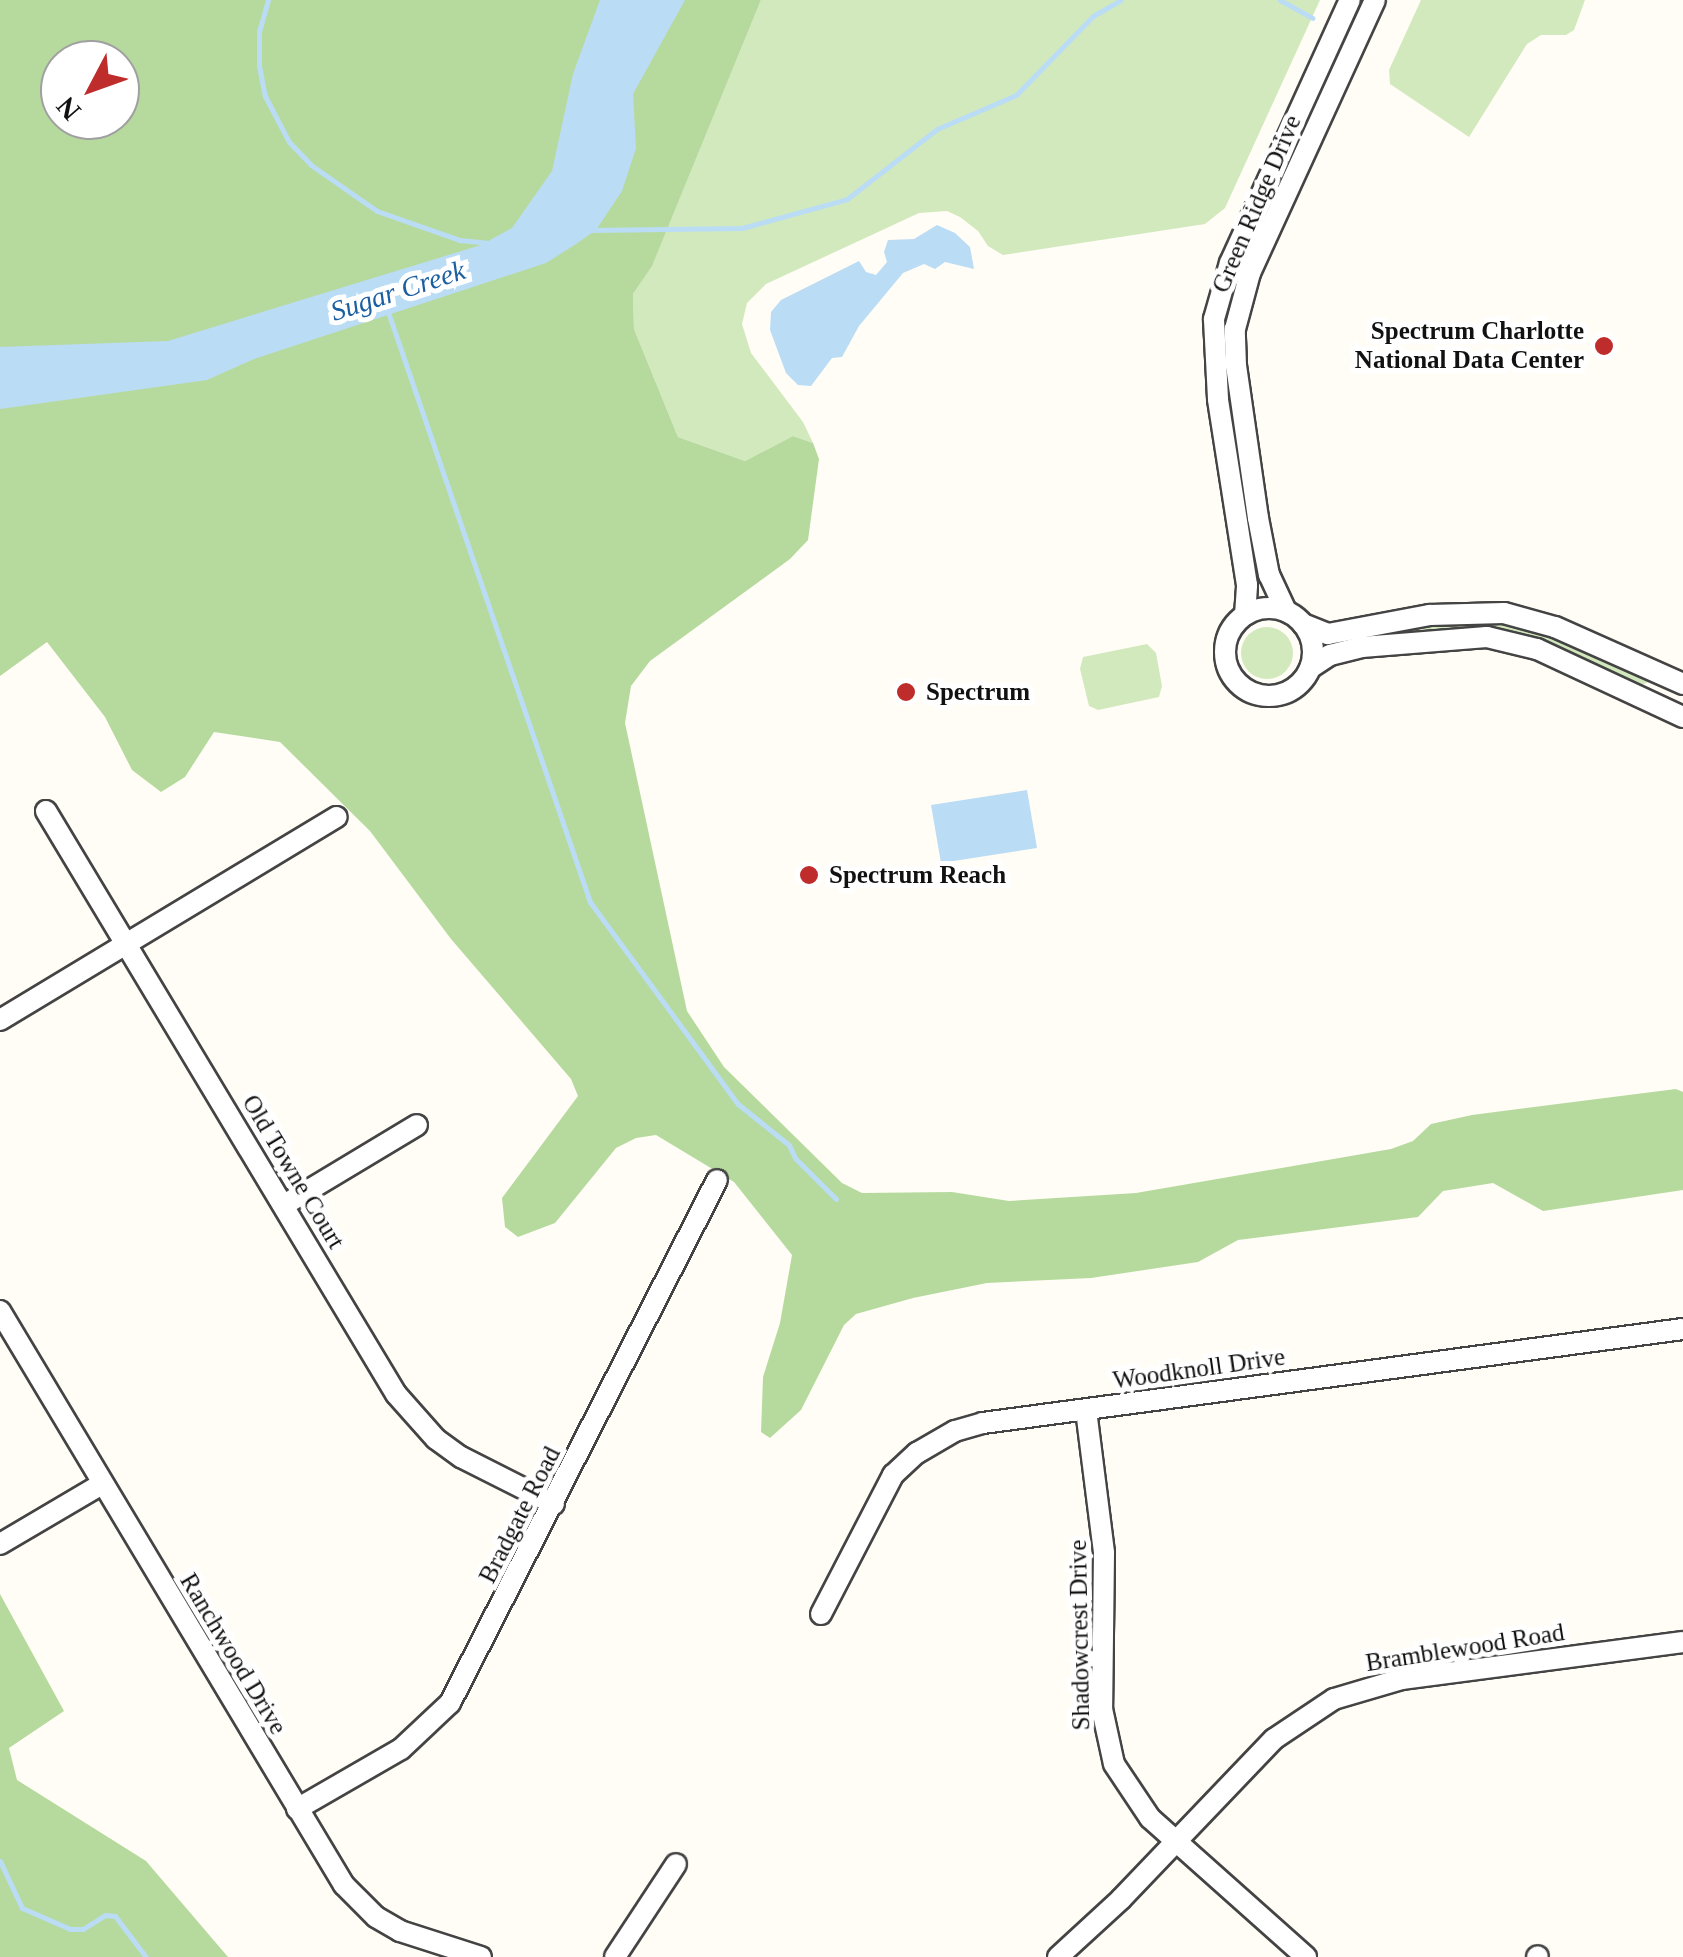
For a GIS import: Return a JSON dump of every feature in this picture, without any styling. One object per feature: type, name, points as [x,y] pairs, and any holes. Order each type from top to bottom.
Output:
[{"type":"street","name":"Green Ridge Drive","points":[[1244,615],[1247,585],[1218,399],[1214,320],[1230,262],[1350,0]]},
{"type":"street","name":"Green Ridge Drive","points":[[1295,618],[1269,575],[1236,366],[1235,329],[1250,272],[1375,0]]},
{"type":"street","points":[[1683,684],[1555,627],[1504,613],[1430,614],[1328,634],[1265,608],[1244,615],[1230,630],[1224,651],[1238,684],[1260,696],[1284,694],[1295,688],[1310,668],[1330,655],[1362,646],[1487,637],[1537,649],[1683,717]]},
{"type":"street","points":[[1295,618],[1312,644],[1310,668]]},
{"type":"street","name":"Old Towne Court","points":[[46,810],[414,1416],[461,1457],[554,1504]]},
{"type":"street","points":[[0,1020],[338,816]]},
{"type":"street","points":[[284,1205],[417,1126]]},
{"type":"street","name":"Bradgate Road","points":[[298,1809],[401,1749],[450,1703],[717,1180]]},
{"type":"street","name":"Ranchwood Drive","points":[[0,1311],[344,1885],[376,1916],[425,1941],[481,1957]]},
{"type":"street","name":"Woodknoll Drive","points":[[821,1614],[877,1499],[916,1452],[955,1431],[983,1423],[1683,1329]]},
{"type":"street","name":"Shadowcrest Drive","points":[[1086,1410],[1104,1554],[1106,1737],[1130,1795],[1176,1842],[1306,1957]]},
{"type":"street","points":[[0,1544],[102,1484]]},
{"type":"street","name":"Bramblewood Road","points":[[1058,1957],[1274,1739],[1334,1699],[1402,1679],[1683,1642]]},
{"type":"street","points":[[615,1957],[676,1864]]},
{"type":"green space","points":[[0,0],[761,0],[652,266],[633,294],[634,329],[678,437],[745,461],[793,436],[813,443],[819,459],[808,540],[790,559],[650,661],[631,686],[625,723],[687,1011],[724,1067],[842,1183],[862,1193],[952,1192],[1009,1201],[1136,1193],[1391,1149],[1413,1141],[1431,1124],[1472,1115],[1676,1089],[1683,1092],[1683,1190],[1543,1211],[1493,1183],[1443,1191],[1418,1217],[1238,1240],[1198,1262],[1091,1278],[987,1283],[913,1298],[856,1314],[844,1325],[801,1410],[770,1438],[761,1432],[763,1377],[780,1323],[792,1255],[734,1182],[656,1135],[636,1138],[616,1148],[555,1223],[518,1237],[505,1227],[502,1198],[578,1096],[571,1079],[451,939],[370,831],[280,742],[214,732],[185,777],[161,792],[132,770],[105,717],[47,642],[0,676]]},
{"type":"green space","points":[[761,0],[1320,0],[1225,208],[1205,224],[1003,255],[988,246],[978,231],[960,217],[947,211],[919,213],[766,284],[747,303],[742,324],[751,353],[803,422],[813,443],[793,436],[745,461],[678,437],[634,329],[633,294],[652,265]]},
{"type":"green space","points":[[1421,0],[1585,0],[1574,30],[1566,35],[1541,35],[1527,44],[1469,137],[1390,84],[1389,70]]},
{"type":"green space","points":[[1494,622],[1546,633],[1648,682],[1642,685],[1551,643],[1501,630],[1347,638],[1402,626]]},
{"type":"green space","points":[[1267,627],[1285,635],[1293,653],[1285,671],[1267,679],[1249,671],[1241,653],[1249,635]]},
{"type":"green space","points":[[1147,644],[1156,653],[1162,686],[1159,697],[1098,710],[1089,706],[1080,669],[1083,657]]},
{"type":"green space","points":[[0,1594],[64,1711],[9,1748],[17,1780],[146,1861],[228,1957],[0,1957]]},
{"type":"water","name":"Sugar Creek","points":[[600,0],[685,0],[633,94],[636,148],[622,191],[596,230],[576,244],[546,263],[254,359],[207,380],[0,409],[0,347],[168,341],[481,245],[512,228],[552,171],[573,74]]},
{"type":"water","points":[[937,225],[955,233],[970,247],[974,269],[945,262],[935,269],[924,264],[903,273],[859,326],[842,357],[832,358],[811,386],[798,385],[786,373],[770,330],[771,312],[781,300],[859,261],[866,272],[876,275],[887,262],[884,252],[888,240],[914,239]]},
{"type":"water","points":[[1027,790],[1037,848],[941,863],[931,805]]},
{"type":"waterway","name":"Sugar Creek","points":[[268,0],[259,32],[259,66],[265,96],[289,142],[311,165],[377,211],[460,240],[487,243]]},
{"type":"waterway","points":[[591,230],[742,228],[847,199],[937,129],[1016,95],[1093,16],[1121,0]]},
{"type":"waterway","points":[[1280,0],[1312,18]]},
{"type":"waterway","name":"Sugar Creek","points":[[388,312],[590,902],[738,1104],[789,1145],[795,1158],[836,1199]]},
{"type":"waterway","points":[[0,1861],[22,1908],[70,1929],[83,1929],[105,1915],[115,1916],[146,1957]]},
{"type":"place","name":"Spectrum Charlotte National Data Center","points":[[1604,346]]},
{"type":"place","name":"Spectrum","points":[[906,692]]},
{"type":"place","name":"Spectrum Reach","points":[[809,875]]}]
